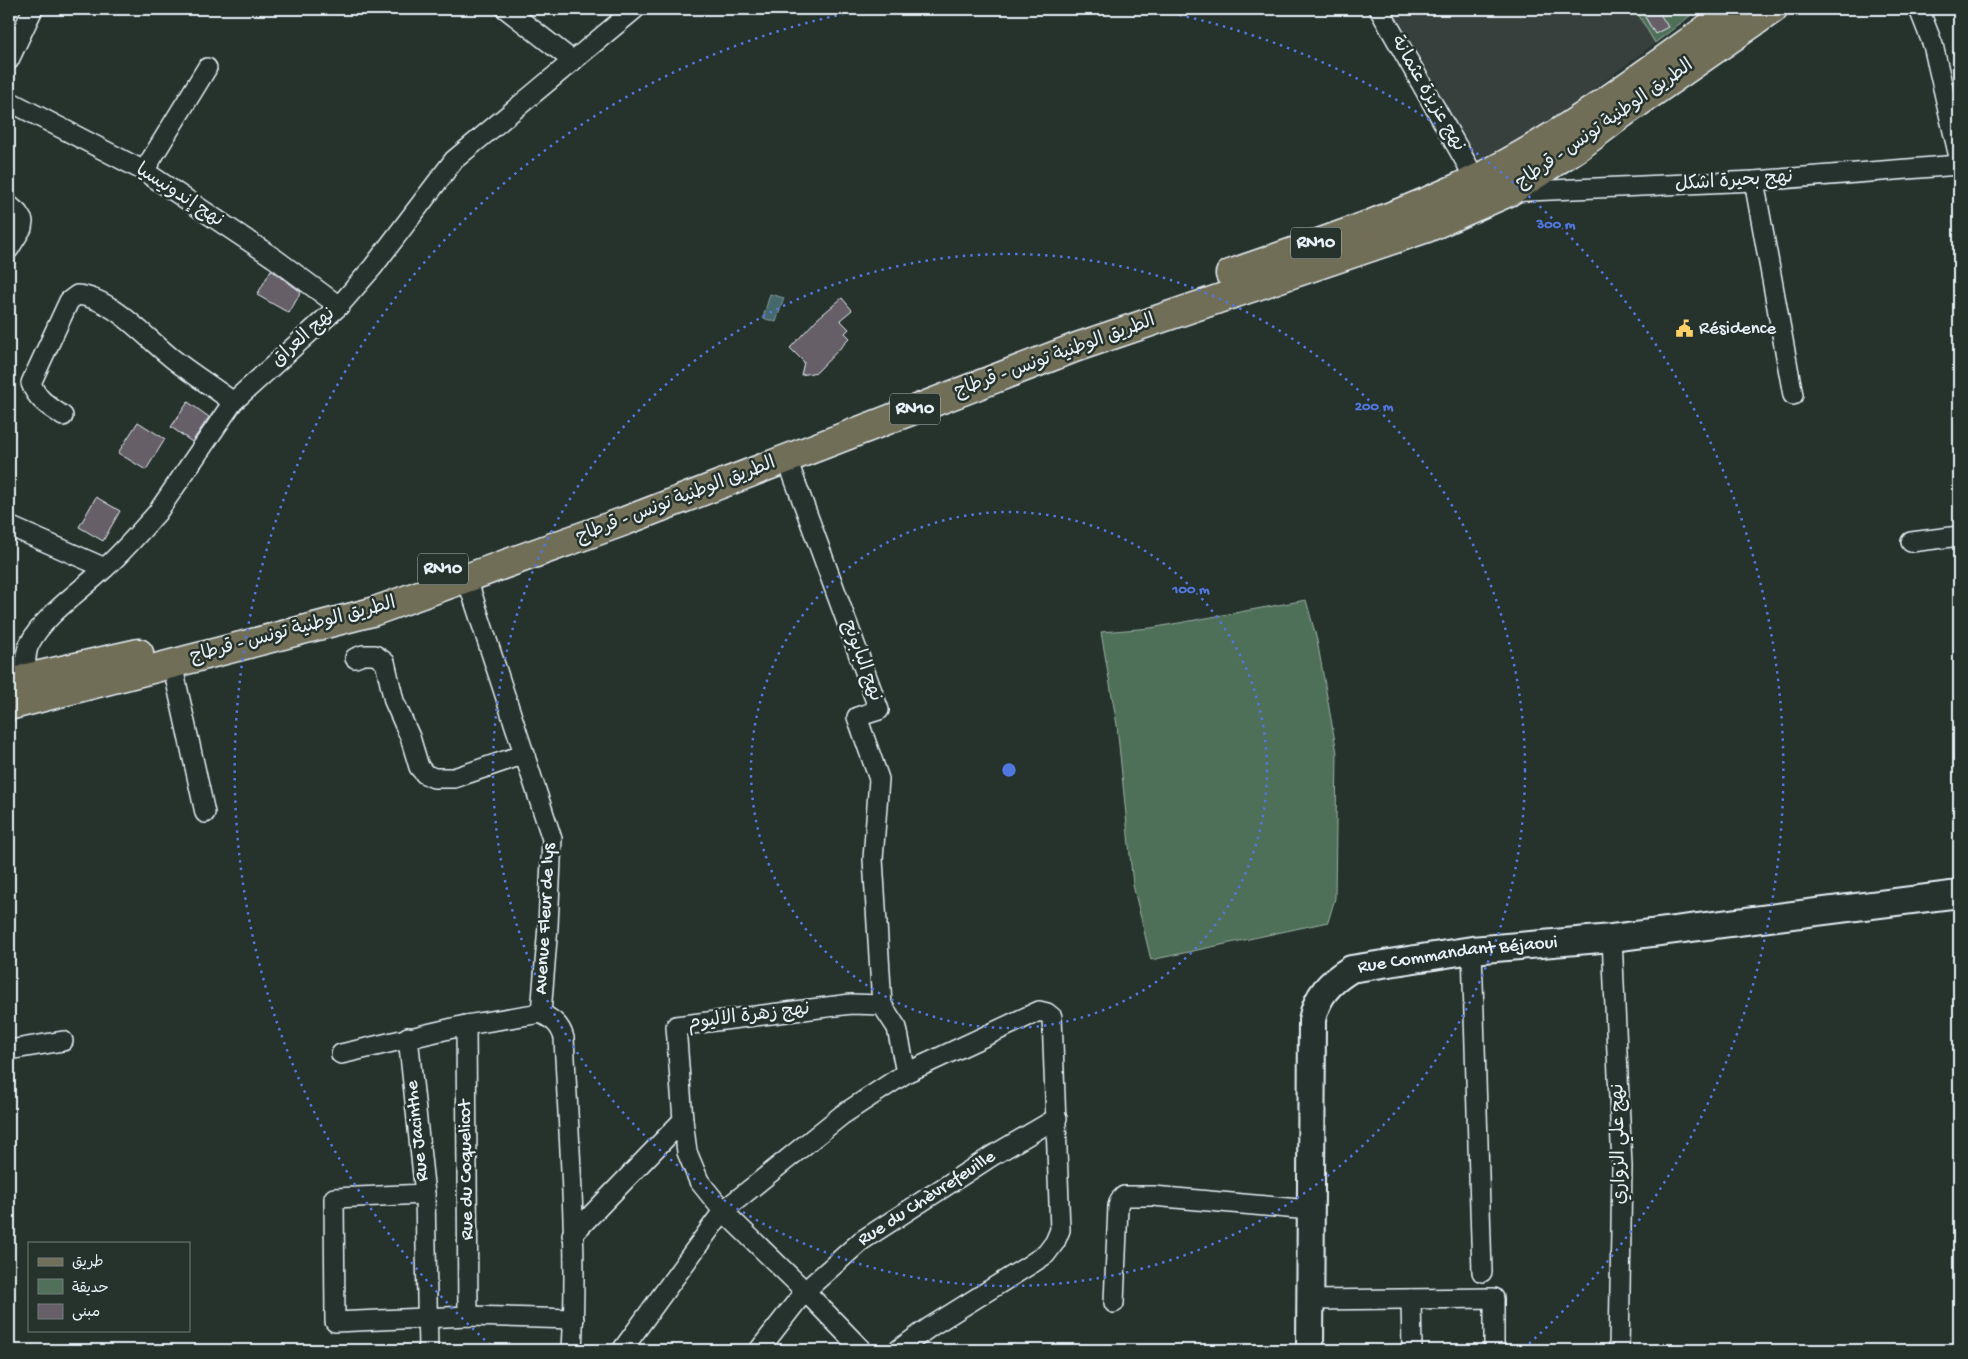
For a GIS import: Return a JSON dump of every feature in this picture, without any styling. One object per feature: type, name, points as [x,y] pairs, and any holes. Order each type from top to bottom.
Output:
[{"type":"main road","name":"الطريق الوطنية تونس - قرطاج","points":[[19,692],[166,647],[367,595],[464,562],[782,443],[1072,330],[1408,210],[1476,180],[1569,127],[1734,9]]},
{"type":"main road","name":"الطريق الوطنية تونس - قرطاج","points":[[19,692],[172,663],[372,612],[467,579],[787,459],[1077,347],[1427,228],[1509,192],[1581,146],[1622,114],[1773,9]]},
{"type":"street","points":[[9,60],[33,9]]},
{"type":"street","points":[[506,9],[573,61]]},
{"type":"street","name":"نهج العراق","points":[[19,692],[29,646],[37,632],[59,608],[105,568],[157,513],[233,402],[339,306],[373,267],[454,160],[634,9]]},
{"type":"street","name":"نهج عزيزة عثمانة","points":[[1379,9],[1476,180]]},
{"type":"street","points":[[1920,9],[1933,45],[1959,157]]},
{"type":"street","points":[[144,171],[207,68]]},
{"type":"street","name":"نهج إندونيسيا","points":[[9,101],[144,171],[274,258],[339,306]]},
{"type":"street","name":"نهج بحيرة اشكل","points":[[1509,192],[1754,181],[1959,165]]},
{"type":"street","points":[[1476,180],[1509,192]]},
{"type":"street","points":[[1754,181],[1793,395]]},
{"type":"street","points":[[9,205],[18,213],[23,221],[22,228],[9,249]]},
{"type":"street","points":[[63,416],[41,401],[32,383],[69,302],[77,295],[97,299],[172,358],[233,402]]},
{"type":"street","name":"نهج البابونج","points":[[787,459],[879,710],[857,718],[879,779],[873,859],[882,1005]]},
{"type":"street","points":[[9,526],[105,568]]},
{"type":"street","points":[[1911,542],[1959,536]]},
{"type":"street","name":"Avenue Fleur de lys","points":[[467,579],[552,839],[548,926],[540,1013],[554,1020],[561,1028],[564,1038],[572,1235],[574,1319],[572,1350]]},
{"type":"street","points":[[355,658],[364,655],[375,655],[385,662],[397,709],[410,737],[419,767],[426,774],[434,778],[454,778],[525,754]]},
{"type":"street","points":[[172,663],[205,813]]},
{"type":"street","name":"Rue Commandant Béjaoui","points":[[1310,1350],[1312,1020],[1315,1006],[1322,993],[1334,979],[1351,968],[1472,950],[1612,938],[1959,894]]},
{"type":"street","name":"نهج علي الزواري","points":[[1612,938],[1622,1166],[1618,1350]]},
{"type":"street","points":[[1472,950],[1482,1272]]},
{"type":"street","name":"نهج زهرة الاليوم","points":[[683,1120],[676,1026],[851,1004],[882,1005]]},
{"type":"street","points":[[882,1005],[897,1028],[906,1073]]},
{"type":"street","points":[[622,1350],[723,1212],[842,1115],[906,1073],[1040,1011],[1047,1013],[1052,1017],[1057,1118],[1060,1230],[1055,1242],[1046,1254],[930,1327],[898,1350]]},
{"type":"street","points":[[341,1054],[466,1025],[540,1013]]},
{"type":"street","name":"Rue du Coquelicot","points":[[466,1025],[468,1316]]},
{"type":"street","name":"Rue Jacinthe","points":[[408,1037],[425,1194],[334,1198],[335,1322],[428,1318]]},
{"type":"street","points":[[9,1050],[63,1041]]},
{"type":"street","name":"Rue du Chèvrefeuille","points":[[759,1350],[805,1290],[861,1241],[992,1156],[1057,1118]]},
{"type":"street","points":[[683,1120],[687,1152],[699,1181],[723,1212],[805,1290],[862,1350]]},
{"type":"street","points":[[572,1235],[683,1120]]},
{"type":"street","points":[[425,1194],[428,1350]]},
{"type":"street","points":[[1114,1303],[1118,1206],[1124,1196],[1153,1196],[1310,1210]]},
{"type":"street","points":[[1310,1300],[1494,1298],[1494,1350]]},
{"type":"street","points":[[1411,1299],[1412,1350]]},
{"type":"street","points":[[428,1318],[468,1316],[574,1319]]},
{"type":"shaded area","points":[[1391,9],[1635,9],[1655,43],[1530,137],[1474,164]]},
{"type":"green space","points":[[1635,9],[1699,9],[1655,43]]},
{"type":"green space","points":[[1306,600],[1317,640],[1337,753],[1335,898],[1328,922],[1151,960],[1133,885],[1117,725],[1101,632],[1151,628]]},
{"type":"water","points":[[770,294],[784,298],[776,322],[763,318]]},
{"type":"building","points":[[1657,9],[1668,27],[1655,34],[1644,15]]},
{"type":"building","points":[[271,270],[301,292],[289,313],[257,295]]},
{"type":"building","points":[[842,298],[852,310],[840,320],[849,329],[845,333],[850,338],[817,372],[801,375],[804,362],[790,348],[817,319]]},
{"type":"building","points":[[188,402],[209,417],[192,442],[171,427]]},
{"type":"building","points":[[138,422],[165,439],[146,470],[118,453]]},
{"type":"building","points":[[96,497],[120,511],[103,541],[79,527]]},
{"type":"place","name":"Résidence","points":[[1685,329]]}]
